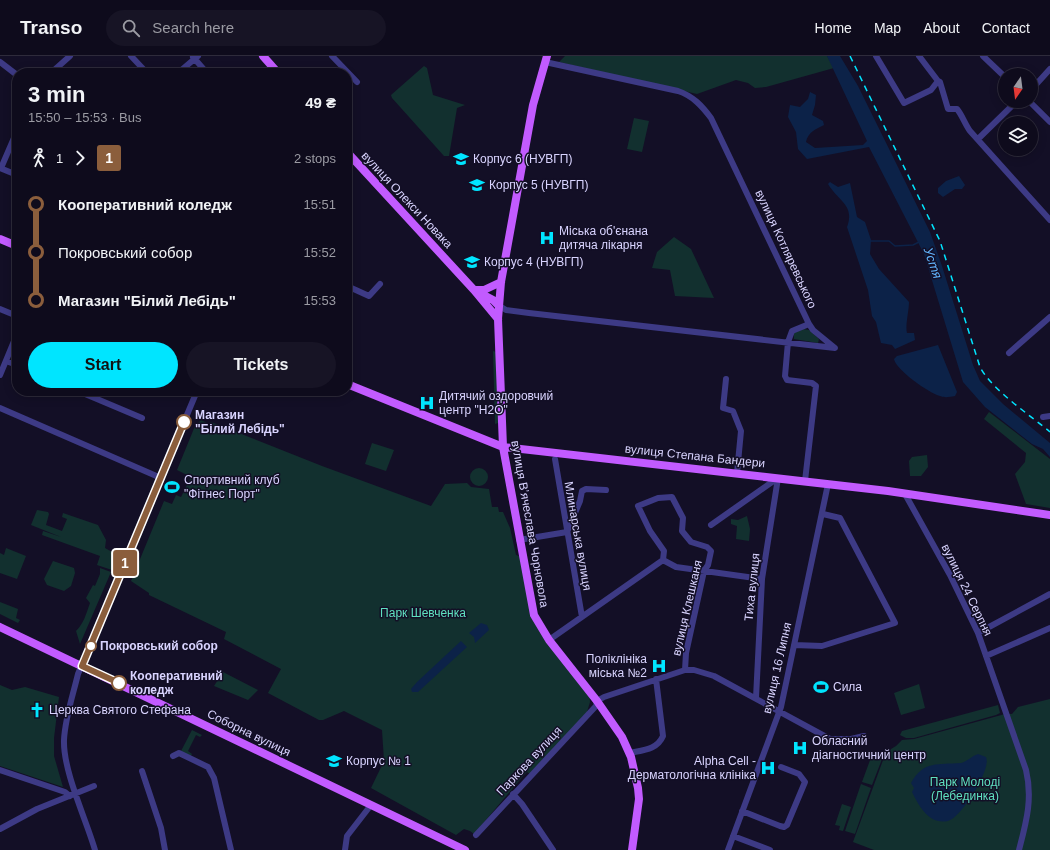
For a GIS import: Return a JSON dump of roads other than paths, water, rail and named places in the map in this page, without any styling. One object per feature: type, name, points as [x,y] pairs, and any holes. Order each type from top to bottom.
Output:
[{"type":"main road","points":[[263,56],[274,68]]},
{"type":"main road","name":"вулиця Вʼячеслава Чорновола","points":[[546,59],[533,105],[498,305],[504,447],[519,540],[534,615],[549,640],[622,737],[629,753],[638,788],[639,799],[632,850]]},
{"type":"main road","name":"вулиця Олекси Новака","points":[[352,158],[474,290],[498,319]]},
{"type":"main road","points":[[0,239],[12,244]]},
{"type":"main road","points":[[474,290],[484,290],[501,282]]},
{"type":"main road","points":[[474,290],[493,300],[498,305]]},
{"type":"main road","points":[[486,305],[498,305]]},
{"type":"main road","name":"вулиця Степана Бандери","points":[[352,386],[504,447],[805,481],[1050,515]]},
{"type":"main road","name":"Соборна вулиця","points":[[0,627],[465,850]]},
{"type":"street","points":[[56,68],[70,56]]},
{"type":"street","points":[[131,56],[142,68]]},
{"type":"street","points":[[332,56],[344,68]]},
{"type":"street","points":[[876,56],[904,103],[931,90],[938,82]]},
{"type":"street","points":[[919,56],[938,82],[942,84],[948,109],[957,109],[966,126],[1050,220]]},
{"type":"street","points":[[983,56],[998,70]]},
{"type":"street","points":[[183,68],[195,57],[203,68]]},
{"type":"street","name":"вулиця Котляревського","points":[[546,59],[678,91],[689,95],[704,108],[719,133],[809,324],[792,331],[788,342]]},
{"type":"street","points":[[0,62],[12,71]]},
{"type":"street","points":[[1038,82],[1050,69]]},
{"type":"street","points":[[352,77],[357,82]]},
{"type":"street","points":[[978,139],[1011,108]]},
{"type":"street","points":[[1037,108],[1050,122]]},
{"type":"street","points":[[12,142],[0,168],[12,173]]},
{"type":"street","points":[[352,288],[369,296],[380,284]]},
{"type":"street","points":[[498,305],[506,310],[529,313],[835,348],[813,330],[809,324]]},
{"type":"street","points":[[0,309],[12,314]]},
{"type":"street","points":[[1009,353],[1050,317]]},
{"type":"street","points":[[788,342],[786,379],[812,383],[816,386],[805,481]]},
{"type":"street","points":[[0,375],[12,346]]},
{"type":"street","points":[[6,361],[12,363]]},
{"type":"street","points":[[726,379],[722,408],[733,411],[740,425],[741,431],[737,473]]},
{"type":"street","points":[[90,396],[142,418]]},
{"type":"street","points":[[95,850],[67,764],[64,741],[71,701],[82,666],[195,396]]},
{"type":"street","points":[[0,408],[161,478]]},
{"type":"street","points":[[1043,417],[1050,416]]},
{"type":"street","name":"Млинарська вулиця","points":[[555,459],[582,617]]},
{"type":"street","points":[[711,526],[776,478]]},
{"type":"street","name":"Тиха вулиця","points":[[756,698],[762,580],[776,478]]},
{"type":"street","name":"вулиця 16 Липня","points":[[728,850],[779,712],[823,514],[828,484]]},
{"type":"street","points":[[519,540],[567,532],[580,501],[582,491],[586,489],[606,490]]},
{"type":"street","name":"вулиця 24 Серпня","points":[[906,494],[950,575],[978,633],[1002,699],[1030,786],[1028,816],[1019,850]]},
{"type":"street","name":"вулиця Клешканя","points":[[663,560],[664,550],[650,531],[638,506],[658,498],[672,498],[683,518],[682,531],[691,542],[707,547],[711,551],[708,565],[704,571],[686,653],[685,670]]},
{"type":"street","points":[[794,645],[822,646],[895,623],[840,518],[823,514]]},
{"type":"street","points":[[549,640],[663,560],[676,567],[762,580]]},
{"type":"street","points":[[978,633],[1050,594]]},
{"type":"street","points":[[986,656],[1050,628]]},
{"type":"street","points":[[597,702],[604,697],[656,679],[685,670],[694,670],[714,676],[830,739],[851,739],[864,736]]},
{"type":"street","points":[[629,753],[654,747],[660,742],[663,736],[656,679]]},
{"type":"street","name":"Паркова вулиця","points":[[476,835],[596,706],[597,702]]},
{"type":"street","points":[[176,755],[208,768],[214,778],[231,850]]},
{"type":"street","points":[[742,811],[780,826],[784,827],[787,824],[805,782],[799,774],[781,767]]},
{"type":"street","points":[[0,770],[65,792],[70,796]]},
{"type":"street","points":[[142,771],[161,828],[165,850]]},
{"type":"street","points":[[0,829],[37,809],[94,786]]},
{"type":"street","points":[[513,794],[522,804],[553,850]]},
{"type":"street","points":[[345,850],[347,836],[371,805]]},
{"type":"street","points":[[733,836],[770,850]]},
{"type":"water","name":"Устя","points":[[827,56],[840,56],[858,86],[930,232],[973,365],[980,381],[1003,404],[1050,443],[1050,457],[1043,449],[1032,444],[985,407],[963,382],[924,254],[869,147],[807,159],[798,149],[796,132],[788,117],[790,105],[800,107],[808,99],[810,92],[816,95],[812,115],[823,121],[824,125],[810,133],[806,142],[815,148],[863,145],[867,141]]},
{"type":"water","points":[[959,176],[965,185],[962,189],[955,189],[943,197],[938,193],[938,188],[946,181]]},
{"type":"water","points":[[830,182],[838,187],[850,183],[857,217],[865,222],[871,240],[870,254],[879,269],[909,302],[907,333],[914,333],[915,340],[895,349],[892,345],[881,343],[876,322],[872,316],[868,290],[847,227],[849,214],[845,204],[828,184]]},
{"type":"water","points":[[938,345],[957,392],[955,396],[944,397],[928,390],[900,369],[894,359],[897,356]]},
{"type":"water","points":[[481,623],[487,625],[489,630],[475,643],[474,637],[469,633]]},
{"type":"water","points":[[461,641],[467,647],[418,692],[412,692],[411,689],[417,682]]},
{"type":"water","points":[[978,754],[986,757],[987,763],[980,782],[967,803],[954,818],[948,821],[935,820],[930,817],[921,808],[912,792],[914,788],[911,783],[916,776],[926,767],[938,764],[961,763]]},
{"type":"waterway","points":[[870,241],[889,241],[895,246],[913,245],[919,242]]},
{"type":"railway","points":[[850,56],[940,241],[980,367],[986,376],[1002,393],[1050,432]]},
{"type":"place","name":"Корпус 6 (НУВГП)","points":[[461,159]]},
{"type":"place","name":"Корпус 5 (НУВГП)","points":[[477,185]]},
{"type":"place","name":"Міська об'єнана дитяча лікарня","points":[[547,238]]},
{"type":"place","name":"Корпус 4 (НУВГП)","points":[[472,262]]},
{"type":"place","name":"Дитячий оздоровчий центр \"H2O\"","points":[[427,403]]},
{"type":"place","name":"Магазин \"Білий Лебідь\"","points":[[184,422]]},
{"type":"place","name":"Спортивний клуб \"Фітнес Порт\"","points":[[172,487]]},
{"type":"place","name":"Покровський собор","points":[[91,646]]},
{"type":"place","name":"Поліклініка міська №2","points":[[659,666]]},
{"type":"place","name":"Кооперативний коледж","points":[[119,683]]},
{"type":"place","name":"Сила","points":[[821,687]]},
{"type":"place","name":"Церква Святого Стефана","points":[[37,710]]},
{"type":"place","name":"Обласний діагностичний центр","points":[[800,748]]},
{"type":"place","name":"Корпус № 1","points":[[334,761]]},
{"type":"place","name":"Alpha Cell - Дерматологічна клініка","points":[[768,768]]},
{"type":"park label","name":"Парк Шевченка","points":[[423,613]]},
{"type":"park label","name":"Парк Молоді (Лебединка)","points":[[965,789]]}]
